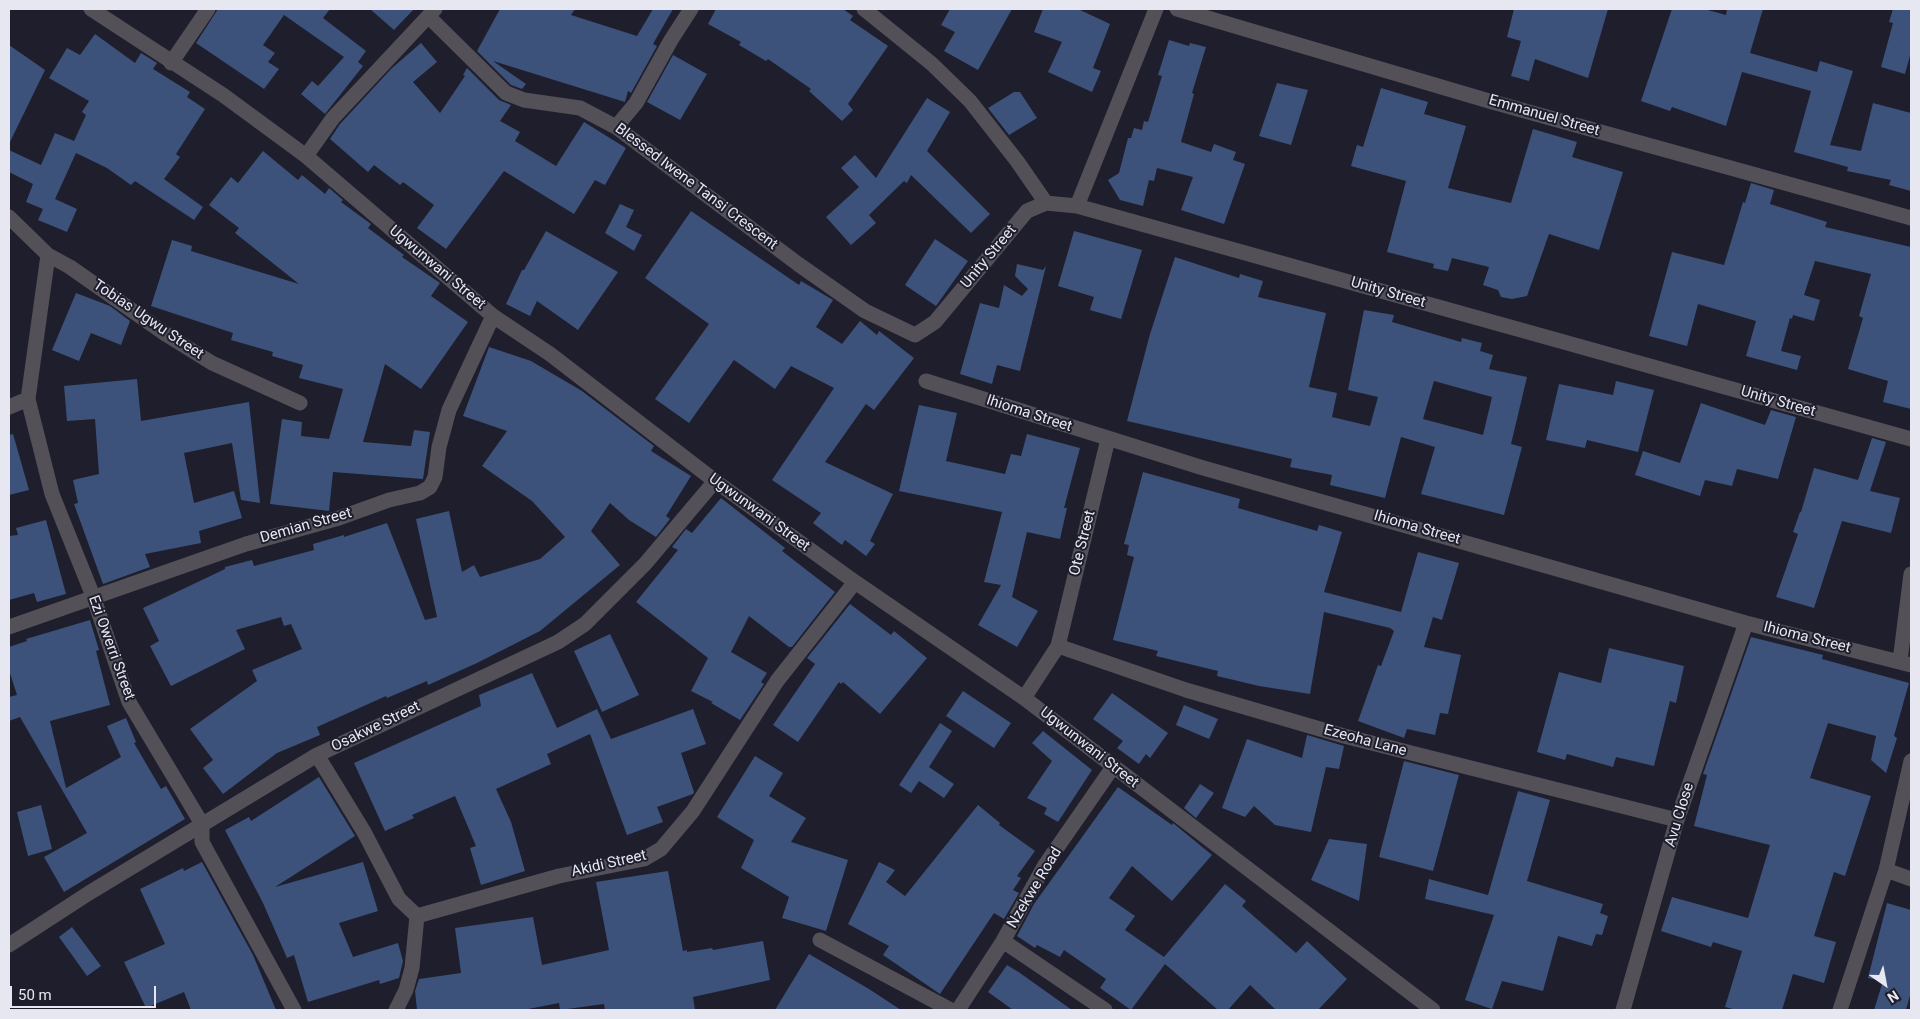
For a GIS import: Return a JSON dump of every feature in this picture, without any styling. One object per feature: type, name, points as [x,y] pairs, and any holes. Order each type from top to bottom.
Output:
[{"type":"street","name":"Ugwunwani Street","points":[[91,9],[170,63],[223,95],[306,156],[494,316],[550,354],[715,481],[855,582],[1024,698],[1434,1010]]},
{"type":"street","points":[[170,63],[208,9]]},
{"type":"street","points":[[616,126],[636,103],[671,40],[691,9]]},
{"type":"street","points":[[864,9],[932,64],[970,101],[1017,161],[1046,203]]},
{"type":"street","points":[[1077,206],[1156,9]]},
{"type":"street","name":"Emmanuel Street","points":[[1177,9],[1498,104],[1911,218]]},
{"type":"street","points":[[306,156],[333,118],[432,13]]},
{"type":"street","name":"Blessed Iwene Tansi Crescent","points":[[432,13],[506,94],[524,100],[580,108],[616,126],[798,264],[865,311],[915,335]]},
{"type":"street","name":"Unity Street","points":[[915,335],[935,322],[1027,211],[1046,203],[1077,206],[1911,439]]},
{"type":"street","name":"Tobias Ugwu Street","points":[[9,217],[48,255],[70,267],[167,335],[212,363],[300,404]]},
{"type":"street","name":"Ezi Owerri Street","points":[[48,255],[28,399],[52,494],[93,596],[129,702],[202,824],[202,842],[294,1010]]},
{"type":"street","name":"Demian Street","points":[[9,627],[246,544],[339,518],[389,500],[420,494],[430,487],[435,478],[439,447],[449,410],[494,316]]},
{"type":"street","name":"Ihioma Street","points":[[926,381],[1108,439],[1746,623],[1905,663]]},
{"type":"street","points":[[9,407],[28,399]]},
{"type":"street","name":"Ote Street","points":[[1024,698],[1058,646],[1108,439]]},
{"type":"street","name":"Osakwe Street","points":[[9,945],[202,824],[317,756],[558,642],[585,624],[645,564],[715,481]]},
{"type":"street","points":[[1905,663],[1911,574]]},
{"type":"street","name":"Akidi Street","points":[[417,916],[559,876],[644,859],[662,849],[693,811],[777,681],[855,582]]},
{"type":"street","name":"Avu Close","points":[[1623,1010],[1677,820],[1746,623]]},
{"type":"street","name":"Ezeoha Lane","points":[[1058,646],[1186,690],[1344,736],[1677,820]]},
{"type":"street","points":[[317,756],[364,832],[399,899],[417,916],[412,968],[406,990],[396,1010]]},
{"type":"street","points":[[1840,1010],[1886,870],[1911,761]]},
{"type":"street","name":"Nzekwe Road","points":[[958,1010],[1003,941],[1045,865],[1113,767]]},
{"type":"street","points":[[1886,870],[1911,879]]},
{"type":"street","points":[[820,940],[951,1010]]},
{"type":"street","points":[[1003,941],[1105,1010]]},
{"type":"building","points":[[218,9],[330,9],[323,18],[366,51],[358,62],[363,66],[325,114],[301,94],[312,81],[318,86],[344,57],[284,15],[263,45],[275,53],[268,62],[279,69],[264,89],[196,43]]},
{"type":"building","points":[[370,9],[414,9],[394,30]]},
{"type":"building","points":[[500,9],[575,9],[571,15],[637,36],[653,9],[673,9],[653,44],[657,46],[631,93],[628,91],[625,102],[493,61],[526,84],[522,89],[511,85],[477,51]]},
{"type":"building","points":[[716,9],[843,9],[853,16],[850,20],[888,46],[848,104],[853,110],[842,121],[809,91],[811,89],[768,59],[766,61],[739,45],[741,42],[708,24]]},
{"type":"building","points":[[950,9],[1012,9],[978,70],[944,51],[955,32],[941,25]]},
{"type":"building","points":[[1043,9],[1078,9],[1110,24],[1093,68],[1101,71],[1092,92],[1048,72],[1062,42],[1034,32]]},
{"type":"building","points":[[1514,9],[1608,9],[1588,78],[1535,59],[1529,81],[1511,76],[1521,41],[1507,37]]},
{"type":"building","points":[[1672,9],[1704,9],[1726,15],[1727,9],[1763,9],[1750,53],[1817,72],[1820,61],[1853,71],[1830,145],[1861,151],[1873,103],[1911,113],[1911,191],[1889,185],[1891,180],[1847,171],[1848,167],[1794,152],[1811,91],[1742,72],[1726,126],[1672,107],[1670,111],[1641,101]]},
{"type":"building","points":[[1893,9],[1911,9],[1911,52],[1905,74],[1881,67],[1893,23],[1889,22]]},
{"type":"building","points":[[95,34],[135,63],[141,53],[157,63],[153,69],[190,92],[187,97],[205,109],[176,154],[180,157],[164,179],[203,207],[194,220],[135,181],[131,185],[107,168],[76,153],[55,199],[77,209],[67,232],[38,220],[43,209],[26,202],[33,184],[9,172],[9,150],[41,165],[55,133],[74,141],[86,115],[82,112],[89,101],[49,78],[67,48],[80,55]]},
{"type":"building","points":[[1169,40],[1189,46],[1190,43],[1206,47],[1192,93],[1194,94],[1181,142],[1211,152],[1214,144],[1236,152],[1233,160],[1245,164],[1224,224],[1181,210],[1193,177],[1157,168],[1154,181],[1149,180],[1143,206],[1120,200],[1108,180],[1119,173],[1128,138],[1131,138],[1134,128],[1142,130],[1144,121],[1148,122],[1162,76],[1158,75]]},
{"type":"building","points":[[421,43],[437,62],[413,82],[440,113],[465,76],[463,75],[467,68],[499,100],[511,105],[500,121],[520,132],[515,141],[556,166],[584,122],[626,148],[605,185],[595,180],[574,214],[504,171],[446,249],[417,228],[434,205],[403,182],[400,185],[374,165],[368,172],[330,139],[340,124],[392,68]]},
{"type":"building","points":[[9,45],[45,70],[9,144]]},
{"type":"building","points":[[673,55],[707,74],[680,120],[647,102]]},
{"type":"building","points":[[1277,83],[1308,90],[1291,145],[1259,136]]},
{"type":"building","points":[[1381,88],[1428,102],[1424,114],[1466,126],[1448,188],[1511,203],[1533,129],[1577,142],[1572,157],[1623,172],[1599,250],[1549,234],[1527,296],[1512,299],[1501,297],[1498,290],[1483,285],[1489,267],[1452,258],[1448,271],[1433,268],[1434,264],[1387,252],[1406,181],[1351,166],[1357,145],[1363,147]]},
{"type":"building","points":[[1014,92],[1020,92],[1037,118],[1009,135],[988,108]]},
{"type":"building","points":[[927,98],[950,112],[927,151],[990,214],[971,233],[911,175],[907,183],[904,181],[869,215],[876,223],[851,245],[826,217],[859,187],[841,168],[855,155],[876,178]]},
{"type":"building","points":[[263,151],[298,180],[302,175],[325,194],[329,188],[343,200],[341,202],[371,224],[368,228],[404,255],[402,257],[440,283],[431,296],[468,322],[421,389],[385,364],[363,442],[411,446],[414,430],[430,432],[423,479],[333,472],[329,511],[270,504],[282,419],[302,422],[301,436],[329,439],[343,389],[299,378],[303,365],[272,356],[273,352],[231,340],[233,333],[151,306],[172,240],[192,246],[191,251],[299,284],[235,233],[239,228],[209,205],[231,177],[238,183]]},
{"type":"building","points":[[1751,183],[1774,190],[1770,204],[1827,222],[1825,227],[1911,247],[1911,409],[1883,402],[1888,381],[1848,369],[1863,318],[1859,316],[1871,274],[1815,261],[1804,295],[1820,300],[1814,321],[1793,315],[1792,319],[1790,318],[1781,351],[1801,356],[1797,370],[1746,356],[1756,321],[1698,304],[1687,346],[1649,336],[1672,252],[1724,265],[1743,202],[1745,203]]},
{"type":"building","points":[[620,204],[634,210],[626,227],[642,235],[634,251],[605,233]]},
{"type":"building","points":[[691,211],[799,285],[801,281],[833,300],[816,327],[842,344],[860,321],[877,335],[879,331],[914,358],[874,410],[866,404],[825,462],[893,494],[870,541],[875,544],[866,556],[845,540],[842,545],[813,523],[821,513],[772,480],[834,388],[791,366],[775,389],[734,360],[689,423],[655,399],[709,324],[645,278]]},
{"type":"building","points":[[546,231],[618,272],[578,330],[537,301],[530,316],[506,304],[522,270],[524,270]]},
{"type":"building","points":[[1074,231],[1142,250],[1121,319],[1090,310],[1094,297],[1058,286]]},
{"type":"building","points":[[935,239],[968,261],[936,306],[905,285]]},
{"type":"building","points":[[1175,257],[1239,278],[1240,274],[1263,281],[1258,297],[1326,313],[1309,387],[1337,393],[1332,417],[1370,426],[1378,397],[1348,390],[1364,310],[1394,315],[1392,322],[1461,342],[1462,338],[1482,343],[1480,351],[1493,355],[1489,369],[1527,377],[1511,444],[1522,447],[1504,515],[1421,494],[1435,447],[1401,437],[1385,498],[1330,485],[1332,475],[1290,467],[1292,459],[1127,421],[1150,334]],"holes":[[[1434,381],[1492,397],[1483,435],[1423,419]]]},
{"type":"building","points":[[1017,264],[1043,270],[1046,266],[1020,371],[997,365],[992,384],[960,374],[980,303],[999,308],[1004,285],[1022,296],[1028,289],[1015,276]]},
{"type":"building","points":[[76,293],[110,306],[130,321],[121,345],[91,333],[79,361],[52,350]]},
{"type":"building","points":[[489,347],[531,361],[582,391],[654,446],[651,451],[691,476],[666,516],[670,519],[656,537],[629,520],[610,503],[591,531],[620,565],[540,631],[428,685],[427,681],[387,698],[386,696],[317,727],[320,735],[277,753],[223,794],[203,768],[213,760],[190,729],[257,681],[252,670],[302,649],[291,624],[284,626],[281,617],[236,630],[245,649],[171,686],[150,646],[159,641],[143,608],[225,569],[225,567],[252,560],[254,566],[314,550],[313,544],[344,535],[344,537],[387,523],[425,620],[437,617],[416,519],[449,511],[462,572],[474,565],[480,577],[540,559],[565,537],[532,501],[482,466],[507,431],[463,416]]},
{"type":"building","points":[[137,379],[141,421],[249,402],[260,503],[241,500],[232,443],[184,453],[194,503],[234,491],[242,518],[199,531],[201,543],[145,554],[150,567],[103,584],[74,504],[78,503],[73,480],[99,474],[95,419],[67,421],[64,386]]},
{"type":"building","points":[[1616,381],[1654,390],[1638,452],[1587,440],[1585,448],[1546,440],[1559,384],[1613,395]]},
{"type":"building","points":[[1701,403],[1765,425],[1771,410],[1796,417],[1778,479],[1737,469],[1732,486],[1705,480],[1700,496],[1635,475],[1643,451],[1680,463]]},
{"type":"building","points":[[919,405],[957,413],[946,461],[1005,474],[1011,454],[1021,456],[1027,434],[1080,448],[1064,508],[1067,508],[1060,539],[1027,532],[1012,597],[1038,611],[1017,647],[978,625],[1001,585],[984,582],[1002,512],[899,491]]},
{"type":"building","points":[[13,434],[29,490],[9,495],[9,435]]},
{"type":"building","points":[[1872,438],[1886,442],[1870,491],[1900,498],[1891,533],[1842,521],[1814,608],[1776,597],[1798,534],[1793,532],[1814,468],[1858,480]]},
{"type":"building","points":[[1143,472],[1240,499],[1238,508],[1317,531],[1319,525],[1342,532],[1324,592],[1401,612],[1418,552],[1459,563],[1442,620],[1433,617],[1424,647],[1461,655],[1448,714],[1440,713],[1435,735],[1407,729],[1404,738],[1358,721],[1378,665],[1381,666],[1394,631],[1390,628],[1324,612],[1310,694],[1259,686],[1217,676],[1218,671],[1156,656],[1158,651],[1113,640],[1134,557],[1127,555],[1129,545],[1124,544]]},
{"type":"building","points":[[721,498],[785,548],[782,551],[835,592],[792,647],[789,647],[749,616],[731,652],[767,673],[761,682],[764,684],[740,720],[711,703],[713,702],[691,691],[708,658],[636,602],[678,550],[672,547],[686,529],[692,533]]},
{"type":"building","points":[[46,520],[66,594],[37,602],[34,593],[9,600],[9,536],[18,535],[16,528]]},
{"type":"building","points":[[850,604],[891,635],[894,631],[927,658],[880,714],[843,682],[841,684],[839,682],[798,742],[773,725],[815,664],[807,658]]},
{"type":"building","points":[[90,620],[99,650],[96,651],[110,705],[50,721],[66,788],[121,757],[107,726],[126,718],[136,742],[134,743],[161,789],[166,786],[185,819],[64,892],[44,857],[87,833],[20,717],[9,721],[9,697],[17,695],[9,670],[9,647],[27,641],[26,639]]},
{"type":"building","points":[[610,634],[639,695],[602,712],[574,651]]},
{"type":"building","points":[[1751,637],[1823,655],[1822,659],[1909,683],[1894,736],[1897,738],[1886,773],[1871,760],[1876,736],[1828,723],[1810,778],[1871,796],[1845,876],[1834,872],[1814,936],[1836,942],[1824,983],[1793,974],[1782,1010],[1737,1010],[1725,1007],[1742,951],[1713,942],[1711,947],[1661,931],[1672,897],[1748,918],[1770,845],[1694,826],[1707,775],[1703,774]]},
{"type":"building","points":[[1609,648],[1684,666],[1676,703],[1670,701],[1654,766],[1616,757],[1613,767],[1567,754],[1565,760],[1537,752],[1559,672],[1601,683]]},
{"type":"building","points":[[532,673],[557,728],[597,709],[611,739],[693,709],[706,744],[681,753],[694,792],[693,794],[657,807],[663,822],[627,835],[590,734],[547,754],[551,764],[496,789],[511,822],[525,871],[481,885],[470,848],[476,846],[455,796],[412,815],[414,818],[385,831],[354,763],[481,706],[479,695]]},
{"type":"building","points":[[963,691],[1011,723],[994,748],[946,716]]},
{"type":"building","points":[[1112,693],[1168,733],[1150,758],[1146,754],[1139,764],[1117,748],[1123,741],[1093,719]]},
{"type":"building","points":[[1184,705],[1218,719],[1209,739],[1176,725]]},
{"type":"building","points":[[940,723],[952,731],[929,767],[954,784],[944,798],[919,781],[911,793],[899,785]]},
{"type":"building","points":[[1043,731],[1092,770],[1058,822],[1044,814],[1047,808],[1027,798],[1052,761],[1032,743]]},
{"type":"building","points":[[1307,735],[1344,746],[1339,769],[1326,767],[1311,832],[1275,825],[1254,806],[1245,817],[1222,808],[1247,739],[1302,758]]},
{"type":"building","points":[[755,756],[783,773],[769,796],[806,818],[791,842],[848,860],[826,931],[782,918],[789,897],[741,868],[754,840],[717,817]]},
{"type":"building","points":[[1404,761],[1459,775],[1433,871],[1379,857]]},
{"type":"building","points":[[319,777],[355,836],[275,887],[363,862],[378,911],[339,923],[353,957],[398,943],[403,961],[399,978],[380,984],[379,980],[308,1002],[294,955],[287,958],[263,903],[225,830],[249,817],[251,821]]},
{"type":"building","points":[[1200,784],[1214,793],[1196,818],[1184,808]]},
{"type":"building","points":[[1118,787],[1172,825],[1173,823],[1212,855],[1172,901],[1132,866],[1109,898],[1135,916],[1125,930],[1164,957],[1225,884],[1246,901],[1242,906],[1296,953],[1307,941],[1347,979],[1318,1010],[1276,1010],[1250,985],[1228,1010],[1218,1010],[1165,964],[1131,1010],[1100,988],[1106,979],[1064,950],[1060,957],[1037,945],[1035,948],[1017,936],[1034,904]]},
{"type":"building","points":[[1518,791],[1550,800],[1527,881],[1603,904],[1600,913],[1608,916],[1602,935],[1596,934],[1592,946],[1558,936],[1543,991],[1502,981],[1492,1009],[1465,1000],[1494,915],[1425,899],[1429,879],[1488,895]]},
{"type":"building","points":[[41,805],[52,849],[28,856],[17,812]]},
{"type":"building","points":[[978,805],[1000,823],[999,825],[1035,851],[1017,876],[1021,878],[1013,890],[1019,893],[1004,919],[994,913],[940,994],[883,955],[889,946],[848,924],[879,862],[895,870],[886,882],[905,896]]},
{"type":"building","points":[[1329,839],[1367,844],[1359,901],[1311,880]]},
{"type":"building","points":[[202,862],[253,955],[276,1010],[191,1010],[184,992],[146,1008],[124,962],[165,944],[140,889],[183,868],[184,871]]},
{"type":"building","points":[[668,871],[683,951],[712,948],[713,950],[763,941],[770,980],[693,997],[695,1010],[605,1010],[604,1004],[560,1010],[559,1003],[523,1010],[417,1010],[415,991],[419,979],[461,973],[455,928],[533,917],[542,965],[609,950],[596,882]]},
{"type":"building","points":[[1887,903],[1911,910],[1911,992],[1906,1010],[1874,1010],[1883,981],[1868,978]]},
{"type":"building","points":[[72,927],[101,966],[87,976],[59,937]]},
{"type":"building","points":[[809,954],[869,989],[901,1010],[775,1010]]},
{"type":"building","points":[[1007,965],[1072,1010],[1013,1010],[988,992]]}]
